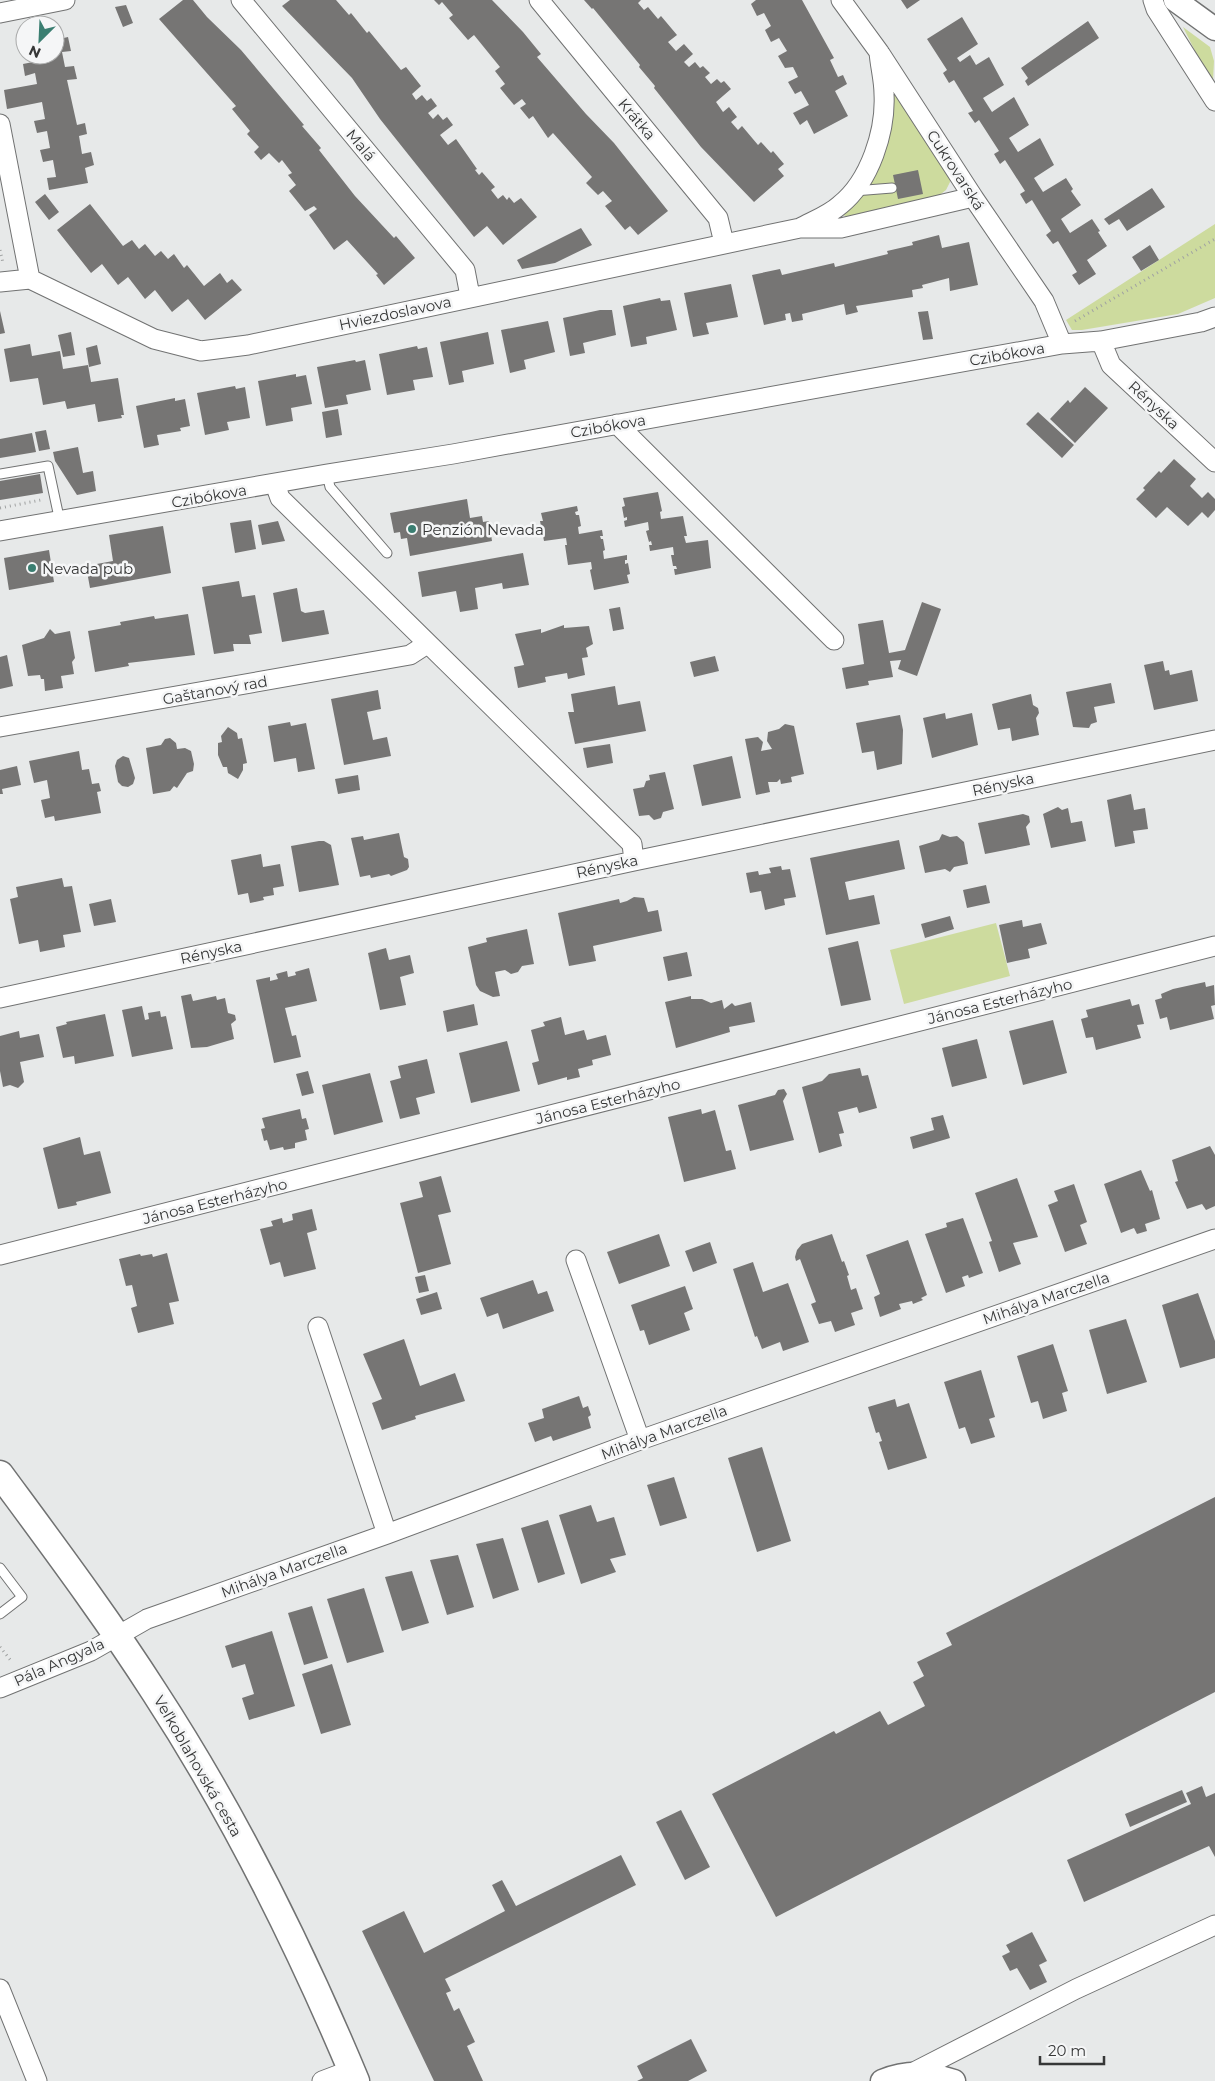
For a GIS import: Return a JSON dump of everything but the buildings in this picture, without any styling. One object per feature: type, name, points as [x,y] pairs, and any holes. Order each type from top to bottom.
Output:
[{"type":"main road","name":"Veľkoblahovská cesta","points":[[0,1474],[118,1636],[182,1736],[226,1810],[298,1953],[353,2075]]},
{"type":"street","points":[[0,13],[65,0]]},
{"type":"street","name":"Malá","points":[[240,0],[464,270],[470,296]]},
{"type":"street","name":"Krátka","points":[[538,0],[718,218],[724,243]]},
{"type":"street","name":"Cukrovarská","points":[[841,0],[879,52],[973,197],[1044,300],[1062,344]]},
{"type":"street","points":[[1153,0],[1156,9],[1215,101]]},
{"type":"street","points":[[1175,0],[1215,29]]},
{"type":"street","name":"Hviezdoslavova","points":[[800,228],[839,206],[853,191],[873,156],[880,133],[884,94],[879,52]]},
{"type":"street","points":[[0,124],[30,279],[0,282]]},
{"type":"street","name":"Hviezdoslavova","points":[[30,279],[154,339],[201,351],[248,345],[470,296],[800,228],[841,228],[973,197]]},
{"type":"street","name":"Czibókova","points":[[0,532],[327,474],[453,454],[1062,344],[1101,341],[1215,317]]},
{"type":"street","name":"Rényska","points":[[1101,341],[1111,365],[1215,462]]},
{"type":"street","points":[[617,424],[834,640]]},
{"type":"street","points":[[275,484],[280,498],[632,844],[634,860]]},
{"type":"street","name":"Gaštanový rad","points":[[0,727],[410,655],[427,644]]},
{"type":"street","name":"Rényska","points":[[0,998],[634,860],[1215,740]]},
{"type":"street","name":"Jánosa Esterházyho","points":[[0,1255],[1215,946]]},
{"type":"street","name":"Mihálya Marczella","points":[[118,1636],[147,1619],[387,1534],[640,1440],[1215,1239]]},
{"type":"street","points":[[576,1260],[640,1440]]},
{"type":"street","points":[[318,1327],[387,1534]]},
{"type":"street","name":"Pála Angyala","points":[[0,1688],[91,1650],[118,1636]]},
{"type":"street","points":[[882,2081],[912,2073],[1076,1989],[1215,1925]]},
{"type":"street","points":[[0,1989],[37,2081]]},
{"type":"street","points":[[912,2073],[936,2074],[954,2081]]},
{"type":"street","points":[[322,2081],[353,2075]]},
{"type":"lane","points":[[853,191],[892,188]]},
{"type":"lane","points":[[0,474],[48,466],[60,522]]},
{"type":"lane","points":[[327,474],[330,487],[387,553]]},
{"type":"lane","points":[[0,1568],[22,1597],[0,1614]]},
{"type":"path","points":[[1075,321],[1215,239]]},
{"type":"path","points":[[0,1647],[14,1665]]},
{"type":"green space","points":[[1183,27],[1210,47],[1214,61],[1213,81],[1197,55]]},
{"type":"green space","points":[[891,80],[952,178],[946,190],[933,200],[848,217],[843,215]]},
{"type":"green space","points":[[1215,224],[1215,298],[1178,314],[1072,330],[1066,320]]},
{"type":"green space","points":[[996,923],[1010,976],[904,1004],[890,950]]},
{"type":"place","name":"Penzión Nevada","points":[[412,529]]},
{"type":"place","name":"Nevada pub","points":[[32,568]]}]
